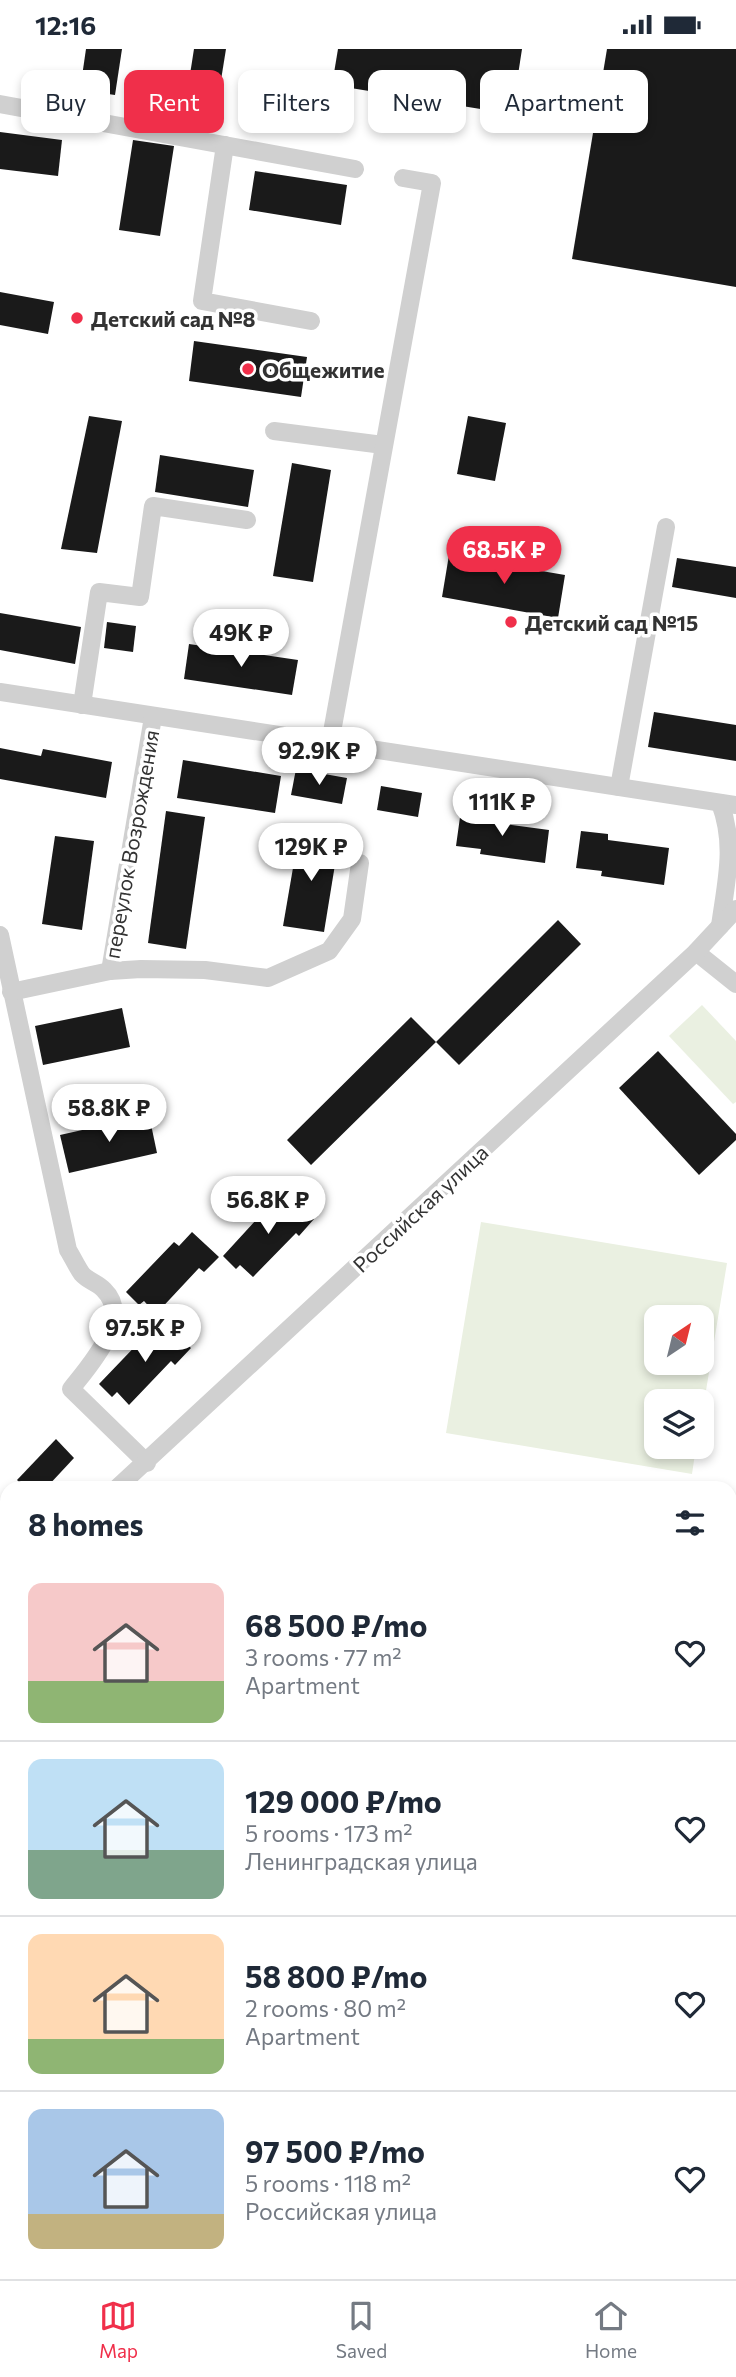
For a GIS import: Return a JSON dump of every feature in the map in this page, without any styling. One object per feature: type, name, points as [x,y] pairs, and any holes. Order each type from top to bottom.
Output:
[{"type":"street","points":[[0,104],[355,169]]},
{"type":"street","points":[[225,145],[202,301],[311,321]]},
{"type":"street","points":[[330,743],[432,183],[402,178]]},
{"type":"street","points":[[274,431],[383,445]]},
{"type":"street","points":[[82,705],[99,592],[140,597],[153,506],[247,520]]},
{"type":"street","points":[[619,787],[666,527]]},
{"type":"street","points":[[0,692],[728,804],[731,846],[720,926]]},
{"type":"street","name":"переулок Возрождения","points":[[110,971],[153,717]]},
{"type":"street","points":[[11,992],[110,971],[205,971],[268,978],[329,951],[352,919],[360,863]]},
{"type":"street","name":"Российская улица","points":[[125,1481],[696,952],[736,909]]},
{"type":"street","points":[[0,935],[68,1251],[82,1274],[103,1288],[112,1300],[114,1312],[102,1350],[71,1389],[147,1463]]},
{"type":"street","points":[[696,952],[736,984]]},
{"type":"green space","points":[[702,1005],[736,1041],[736,1102],[733,1104],[669,1036]]},
{"type":"green space","points":[[481,1222],[727,1263],[714,1342],[714,1305],[644,1305],[644,1375],[709,1375],[706,1389],[644,1389],[644,1459],[694,1459],[692,1474],[446,1433]]},
{"type":"building","points":[[86,49],[122,49],[115,95],[110,94],[110,70],[83,70]]},
{"type":"building","points":[[194,49],[226,49],[223,70],[191,70]]},
{"type":"building","points":[[338,49],[522,49],[519,70],[480,70],[480,109],[466,107],[466,70],[368,70],[368,91],[354,89],[354,70],[334,70]]},
{"type":"building","points":[[607,49],[736,49],[736,287],[572,259],[593,133],[648,133],[648,70],[604,70]]},
{"type":"building","points":[[0,132],[62,140],[58,176],[0,169]]},
{"type":"building","points":[[133,140],[174,146],[160,236],[119,230]]},
{"type":"building","points":[[255,171],[347,185],[341,225],[249,210]]},
{"type":"building","points":[[0,292],[54,302],[48,334],[0,325]]},
{"type":"building","name":"Общежитие","points":[[194,341],[307,357],[301,397],[189,381]]},
{"type":"building","points":[[89,416],[122,421],[97,553],[61,549]]},
{"type":"building","points":[[468,416],[506,423],[495,481],[457,474]]},
{"type":"building","points":[[160,455],[254,470],[248,507],[155,492]]},
{"type":"building","points":[[292,463],[331,470],[313,582],[273,576]]},
{"type":"building","points":[[449,555],[565,575],[558,618],[442,597]]},
{"type":"building","points":[[677,558],[736,567],[736,598],[672,587]]},
{"type":"building","points":[[0,613],[81,627],[75,664],[0,650]]},
{"type":"building","points":[[107,622],[136,626],[133,652],[104,648]]},
{"type":"building","points":[[189,644],[298,660],[292,695],[184,679]]},
{"type":"building","points":[[654,712],[736,725],[736,761],[648,747]]},
{"type":"building","points":[[0,748],[41,756],[43,749],[112,762],[106,798],[0,779]]},
{"type":"building","points":[[183,760],[281,776],[275,813],[177,798]]},
{"type":"building","points":[[296,769],[347,778],[342,804],[291,795]]},
{"type":"building","points":[[381,786],[422,793],[418,817],[377,810]]},
{"type":"building","points":[[461,810],[491,814],[490,822],[549,830],[545,863],[480,854],[481,849],[456,846]]},
{"type":"building","points":[[166,811],[205,817],[186,949],[148,943]]},
{"type":"building","points":[[581,831],[608,834],[608,840],[669,848],[664,885],[601,876],[602,871],[576,868]]},
{"type":"building","points":[[299,833],[339,840],[324,932],[283,926]]},
{"type":"building","points":[[55,836],[94,841],[82,930],[42,924]]},
{"type":"building","points":[[558,920],[581,944],[459,1065],[436,1042]]},
{"type":"building","points":[[122,1008],[130,1047],[43,1065],[35,1026]]},
{"type":"building","points":[[411,1017],[436,1042],[311,1165],[287,1140]]},
{"type":"building","points":[[658,1051],[736,1134],[736,1140],[699,1175],[619,1088]]},
{"type":"building","points":[[149,1115],[157,1153],[69,1173],[60,1135]]},
{"type":"building","points":[[289,1194],[314,1219],[299,1236],[296,1233],[253,1277],[240,1265],[236,1269],[223,1256],[267,1208],[272,1213]]},
{"type":"building","points":[[192,1232],[219,1257],[204,1272],[199,1268],[156,1314],[144,1301],[139,1305],[126,1292],[174,1242],[179,1246]]},
{"type":"building","points":[[165,1324],[191,1348],[175,1365],[171,1361],[129,1405],[117,1392],[112,1397],[99,1384],[145,1336],[149,1340]]},
{"type":"building","points":[[56,1439],[74,1458],[53,1481],[17,1480]]},
{"type":"place","name":"Детский сад №8","points":[[77,318]]},
{"type":"place","name":"Общежитие","points":[[248,369]]},
{"type":"place","name":"Детский сад №15","points":[[511,622]]}]
